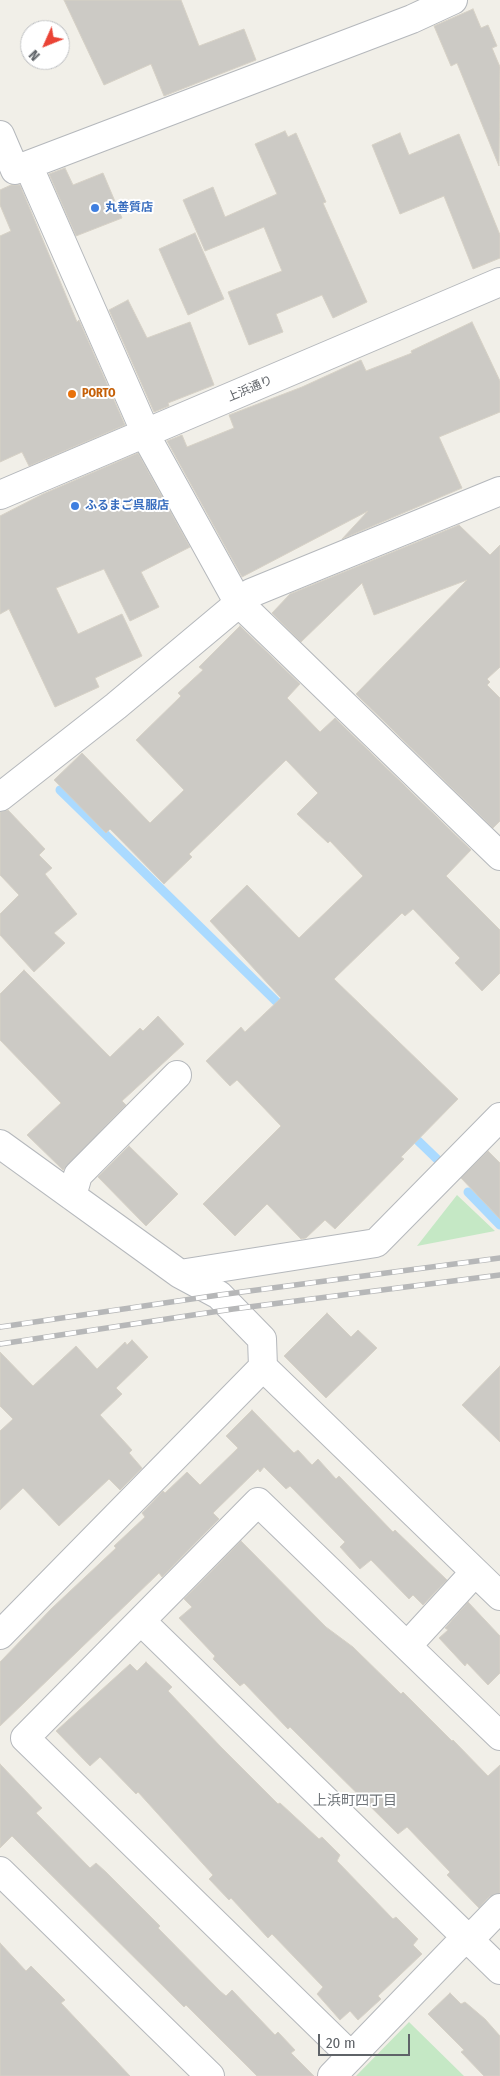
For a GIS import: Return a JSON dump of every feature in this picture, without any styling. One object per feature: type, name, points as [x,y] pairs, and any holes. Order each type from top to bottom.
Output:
[{"type":"street","points":[[14,171],[408,9],[453,0]]},
{"type":"street","points":[[0,135],[14,171],[146,434],[238,602],[500,856]]},
{"type":"street","name":"上浜通り","points":[[0,494],[146,434],[500,282]]},
{"type":"street","points":[[0,797],[116,706],[251,593],[500,491]]},
{"type":"street","points":[[72,1196],[78,1175],[177,1075]]},
{"type":"street","points":[[180,1274],[376,1243],[500,1116]]},
{"type":"street","points":[[0,1144],[180,1274],[219,1295],[262,1338],[264,1367],[499,1593]]},
{"type":"street","points":[[0,1635],[264,1367]]},
{"type":"street","points":[[351,2056],[25,1738],[258,1502],[500,1736]]},
{"type":"street","points":[[407,1646],[475,1572]]},
{"type":"street","points":[[141,1621],[500,1970]]},
{"type":"street","points":[[0,1871],[210,2076]]},
{"type":"street","points":[[332,2076],[467,1938],[500,1908]]},
{"type":"green space","points":[[457,1195],[495,1231],[417,1246]]},
{"type":"green space","points":[[409,2022],[464,2076],[356,2076]]},
{"type":"building","points":[[64,0],[181,0],[199,46],[244,29],[256,60],[164,96],[151,64],[104,85]]},
{"type":"building","points":[[473,9],[481,28],[488,25],[497,46],[492,48],[500,67],[499,166],[457,63],[451,66],[434,26]]},
{"type":"building","points":[[285,131],[288,137],[296,133],[326,202],[323,203],[367,302],[333,318],[322,295],[276,314],[283,332],[249,345],[228,292],[282,271],[264,227],[205,251],[183,200],[213,187],[225,217],[277,194],[255,144]]},
{"type":"building","points":[[400,133],[409,155],[459,134],[500,235],[500,258],[473,269],[444,196],[400,214],[372,145]]},
{"type":"building","points":[[65,168],[73,185],[103,173],[122,218],[76,236],[49,174]]},
{"type":"building","points":[[11,185],[20,185],[77,322],[79,320],[125,425],[29,466],[22,452],[0,462],[0,236],[11,231],[0,205],[0,190]]},
{"type":"building","points":[[195,233],[224,299],[188,315],[159,249]]},
{"type":"building","points":[[128,300],[147,338],[190,322],[214,385],[168,403],[169,406],[154,412],[109,310]]},
{"type":"building","points":[[472,322],[500,381],[500,412],[439,437],[462,488],[342,539],[368,511],[242,577],[167,441],[182,435],[187,447],[234,428],[229,415],[302,387],[361,360],[366,371],[412,353],[411,351]]},
{"type":"building","points":[[138,453],[190,547],[141,572],[159,607],[130,621],[104,569],[56,588],[78,634],[122,614],[142,656],[95,678],[99,687],[55,707],[9,609],[0,614],[0,516],[43,494]]},
{"type":"building","points":[[459,525],[490,555],[500,545],[500,667],[487,679],[490,682],[487,685],[500,698],[500,821],[493,828],[356,694],[467,580],[374,615],[362,583],[301,642],[272,613],[290,594]]},
{"type":"building","points":[[240,626],[300,684],[287,698],[320,732],[335,718],[471,850],[446,876],[500,930],[500,973],[482,991],[455,963],[460,958],[413,909],[405,916],[402,913],[334,979],[458,1099],[401,1157],[404,1159],[335,1229],[325,1220],[306,1238],[301,1239],[267,1204],[235,1236],[203,1204],[281,1126],[237,1080],[230,1086],[206,1061],[241,1027],[245,1032],[281,998],[210,921],[247,885],[299,938],[363,876],[330,841],[328,843],[297,814],[318,793],[286,760],[189,854],[192,857],[164,884],[110,829],[106,833],[54,780],[82,753],[150,823],[184,790],[136,740],[181,696],[178,693],[203,670],[199,667]]},
{"type":"building","points":[[8,810],[45,849],[39,855],[52,868],[45,874],[77,914],[54,933],[65,943],[34,972],[0,935],[0,914],[19,895],[0,875],[0,812]]},
{"type":"building","points":[[24,970],[110,1057],[140,1028],[143,1031],[158,1016],[184,1044],[122,1101],[126,1105],[63,1170],[27,1135],[61,1103],[0,1040],[0,994]]},
{"type":"building","points":[[129,1146],[178,1194],[146,1226],[98,1177]]},
{"type":"building","points":[[488,1151],[500,1163],[500,1219],[461,1178]]},
{"type":"building","points":[[327,1313],[351,1337],[358,1330],[377,1348],[326,1398],[284,1356]]},
{"type":"building","points":[[132,1340],[148,1357],[116,1388],[122,1394],[100,1415],[132,1450],[129,1453],[142,1468],[120,1490],[109,1479],[59,1526],[23,1488],[0,1510],[0,1431],[13,1419],[0,1406],[0,1352],[33,1386],[76,1346],[97,1369],[125,1342],[127,1345]]},
{"type":"building","points":[[500,1366],[500,1442],[462,1405]]},
{"type":"building","points":[[252,1410],[294,1453],[298,1450],[312,1465],[318,1459],[336,1479],[339,1476],[393,1532],[395,1530],[447,1580],[423,1605],[413,1595],[409,1599],[371,1560],[360,1569],[340,1547],[345,1542],[290,1486],[286,1489],[264,1467],[260,1472],[258,1469],[213,1513],[219,1519],[162,1577],[159,1573],[0,1726],[0,1662],[52,1608],[116,1548],[114,1546],[145,1517],[142,1513],[163,1491],[165,1493],[187,1472],[200,1485],[238,1448],[226,1436]]},
{"type":"building","points":[[241,1541],[326,1627],[353,1647],[401,1694],[403,1692],[488,1776],[500,1765],[500,1893],[489,1897],[479,1908],[447,1875],[450,1872],[407,1827],[398,1834],[290,1727],[288,1729],[244,1683],[240,1686],[213,1659],[215,1656],[179,1618],[192,1607],[184,1599]]},
{"type":"building","points":[[468,1602],[500,1636],[500,1673],[488,1685],[467,1663],[465,1666],[439,1638],[448,1630],[445,1628]]},
{"type":"building","points":[[146,1662],[172,1687],[168,1691],[221,1747],[278,1804],[280,1803],[319,1839],[322,1837],[340,1855],[337,1861],[393,1919],[396,1917],[418,1939],[413,1945],[422,1954],[378,1996],[381,1999],[358,2020],[350,2011],[340,2020],[317,1994],[323,1987],[272,1934],[268,1938],[231,1898],[229,1900],[209,1879],[213,1875],[138,1792],[136,1794],[100,1757],[90,1766],[56,1731],[130,1664],[137,1671]]},
{"type":"building","points":[[0,1764],[42,1808],[36,1813],[90,1868],[96,1863],[106,1872],[160,1926],[158,1928],[220,1991],[226,1996],[232,1990],[275,2035],[278,2032],[295,2050],[291,2053],[314,2076],[257,2076],[186,2005],[184,2007],[12,1836],[0,1848]]},
{"type":"building","points":[[0,1943],[26,1971],[31,1966],[65,2000],[61,2003],[130,2076],[0,2076]]},
{"type":"building","points":[[450,1993],[461,2004],[465,2002],[485,2019],[500,2036],[500,2076],[484,2076],[461,2052],[464,2050],[428,2014]]},
{"type":"waterway","points":[[60,790],[285,1010]]},
{"type":"waterway","points":[[410,1133],[440,1162]]},
{"type":"waterway","points":[[468,1192],[500,1225]]},
{"type":"railway","points":[[0,1327],[219,1295],[500,1258]]},
{"type":"railway","points":[[0,1344],[233,1309],[500,1275]]},
{"type":"place","name":"丸善質店","points":[[95,208]]},
{"type":"place","name":"PORTO","points":[[72,394]]},
{"type":"place","name":"ふるまご呉服店","points":[[75,506]]},
{"type":"district","name":"上浜町四丁目","points":[[355,1801]]}]
